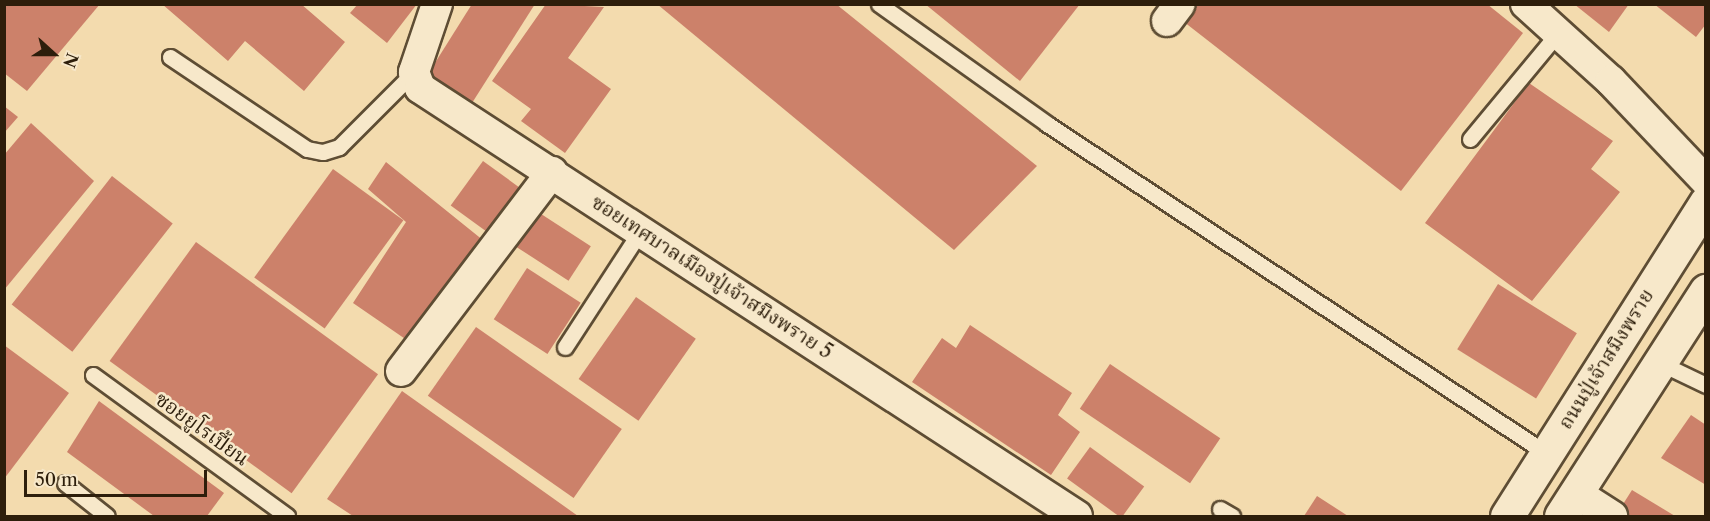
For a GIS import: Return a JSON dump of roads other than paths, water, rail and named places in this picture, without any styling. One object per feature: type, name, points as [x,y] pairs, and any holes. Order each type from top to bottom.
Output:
[{"type":"main road","name":"ถนนปู่เจ้าสมิงพราย","points":[[1507,516],[1706,202]]},
{"type":"main road","points":[[1569,505],[1706,291]]},
{"type":"main road","points":[[1568,419],[1608,443]]},
{"type":"street","points":[[414,72],[437,4]]},
{"type":"street","points":[[1526,4],[1611,81],[1706,182]]},
{"type":"street","name":"ซอยเทศบาลเมืองปู่เจ้าสมิงพราย 5","points":[[414,72],[420,88],[1077,516]]},
{"type":"street","points":[[401,371],[552,172]]},
{"type":"street","points":[[1569,505],[1612,516]]},
{"type":"lane","points":[[879,4],[1047,124],[1546,453]]},
{"type":"lane","points":[[1470,139],[1558,33]]},
{"type":"lane","points":[[170,57],[307,149],[323,152],[339,147],[414,72]]},
{"type":"lane","points":[[565,347],[640,230]]},
{"type":"lane","points":[[1660,363],[1706,385]]},
{"type":"lane","name":"ซอยยูโรเปี้ยน","points":[[93,375],[287,516]]},
{"type":"lane","points":[[65,483],[107,516]]}]
